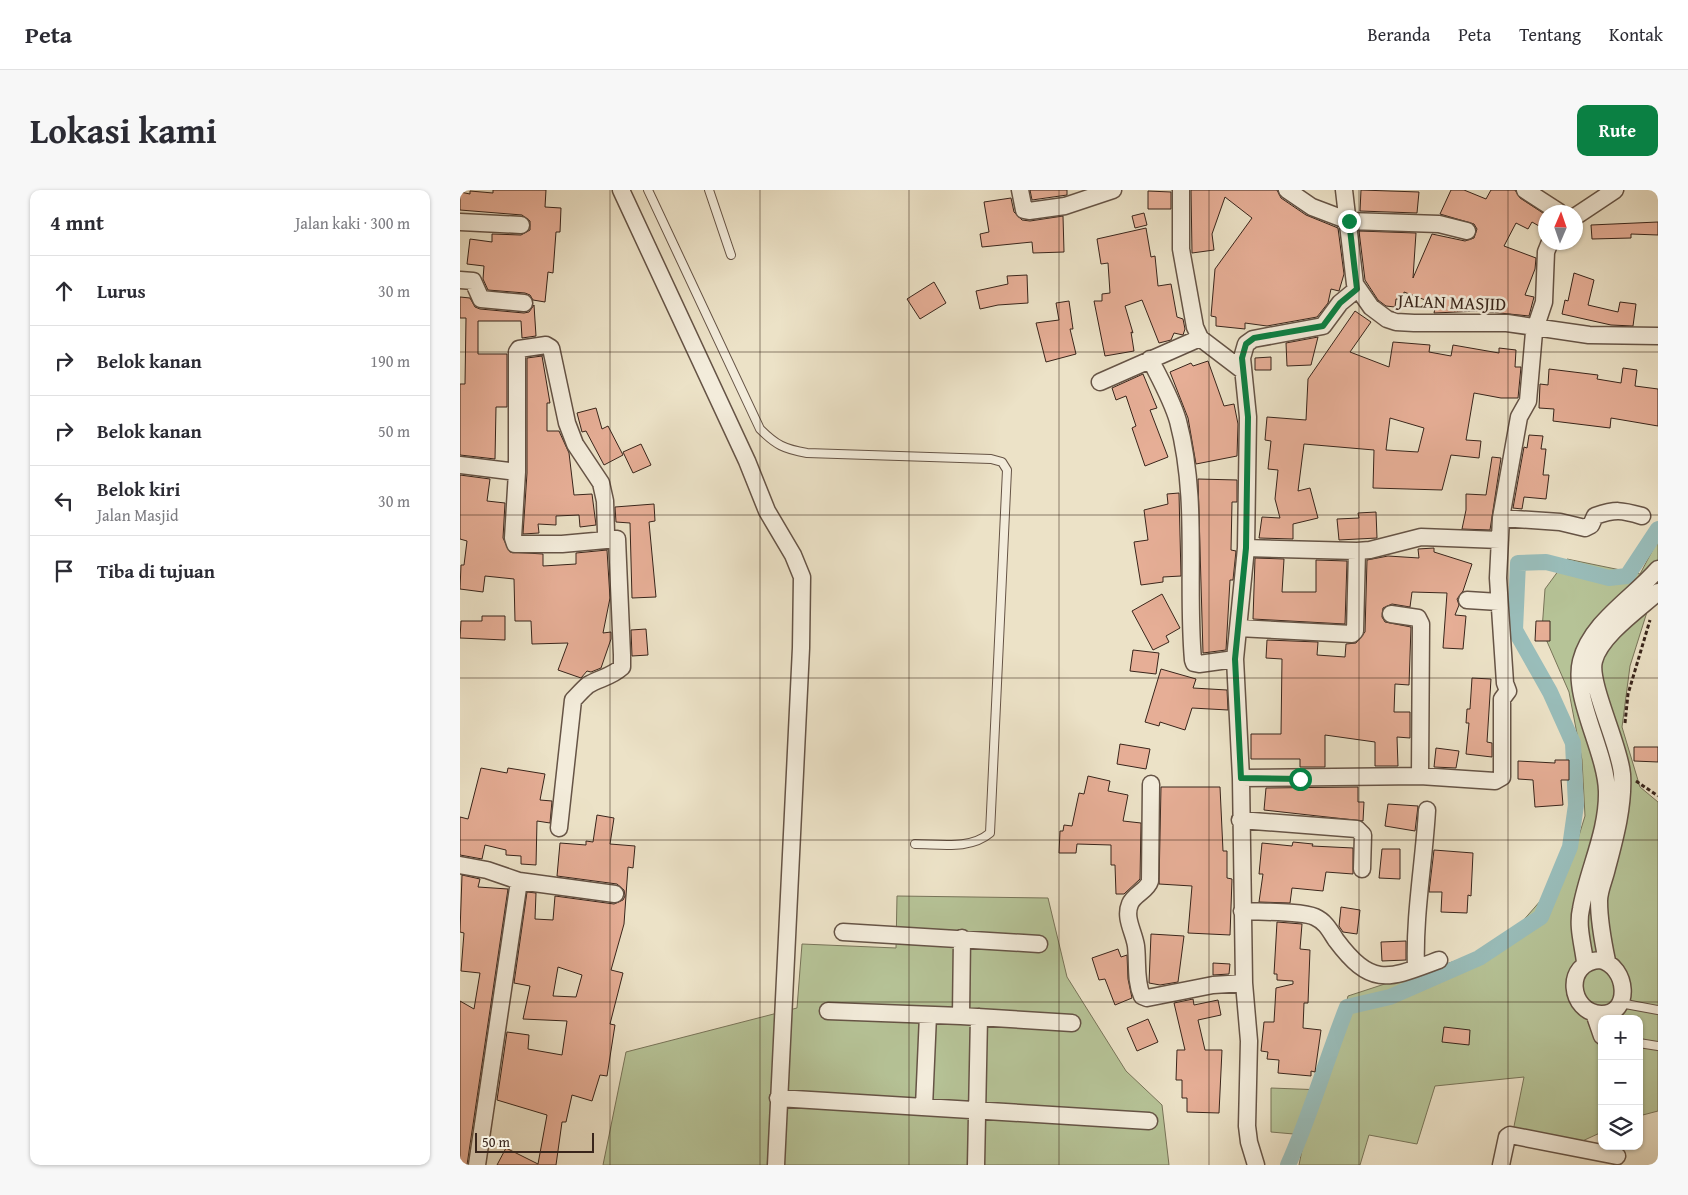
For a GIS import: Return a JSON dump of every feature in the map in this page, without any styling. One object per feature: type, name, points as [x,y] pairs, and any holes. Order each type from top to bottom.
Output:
[{"type":"street","points":[[621,190],[747,461],[770,516],[802,577],[801,648],[776,1165]]},
{"type":"street","points":[[1020,190],[1024,210],[1029,211],[1065,206],[1113,190]]},
{"type":"street","points":[[1181,190],[1181,250],[1195,327],[1200,338],[1242,370]]},
{"type":"street","points":[[1287,190],[1312,207],[1349,221],[1439,224],[1467,231]]},
{"type":"street","points":[[1256,1165],[1249,1142],[1248,1126],[1249,1041],[1244,983],[1240,820],[1241,778],[1235,659],[1246,548],[1248,417],[1242,370],[1246,344],[1254,338],[1323,326],[1340,303],[1357,289],[1344,190]]},
{"type":"street","points":[[1524,190],[1548,205]]},
{"type":"street","points":[[1583,211],[1615,190]]},
{"type":"street","points":[[460,222],[521,225]]},
{"type":"street","points":[[1241,778],[1420,776],[1495,780],[1502,777],[1502,699],[1508,691],[1505,683],[1499,602],[1500,540],[1519,416],[1528,401],[1533,345],[1544,302],[1547,250]]},
{"type":"street","points":[[460,280],[473,281],[481,300],[524,303]]},
{"type":"street","name":"JALAN MASJID","points":[[1357,289],[1371,307],[1396,322],[1507,323],[1589,335],[1658,336]]},
{"type":"street","points":[[1100,382],[1150,358],[1200,338]]},
{"type":"street","points":[[546,345],[550,348],[553,354],[567,423],[575,444],[601,483],[605,501],[606,533],[608,536],[617,539],[562,544],[515,544],[513,538],[517,472],[517,352],[519,348],[546,345]]},
{"type":"street","points":[[1150,358],[1177,420],[1186,464],[1192,535],[1193,660],[1194,663],[1199,664],[1235,659]]},
{"type":"street","points":[[460,465],[517,472]]},
{"type":"street","points":[[1502,518],[1560,522],[1585,528],[1591,525],[1595,516],[1613,510],[1642,516]]},
{"type":"street","points":[[1246,548],[1357,551],[1370,550],[1420,537],[1500,540]]},
{"type":"street","points":[[559,828],[573,700],[589,685],[610,677],[622,667],[617,539]]},
{"type":"street","points":[[1238,628],[1352,634],[1355,631],[1357,551]]},
{"type":"street","points":[[1658,569],[1599,628],[1585,650],[1579,674],[1605,774],[1607,793],[1601,838],[1580,910],[1585,962],[1575,977],[1575,994],[1586,1009],[1594,1013],[1603,1014],[1620,1009],[1623,986],[1620,977],[1608,961],[1602,937],[1599,900],[1622,795],[1622,773],[1593,672],[1593,662],[1598,651],[1611,634],[1658,592]]},
{"type":"street","points":[[1467,600],[1499,602]]},
{"type":"street","points":[[1390,614],[1418,618],[1421,624],[1420,776]]},
{"type":"street","points":[[1591,723],[1606,715]]},
{"type":"street","points":[[1151,784],[1150,881],[1149,886],[1132,900],[1128,912],[1136,945],[1139,988],[1142,996],[1147,998],[1213,985],[1244,983]]},
{"type":"street","points":[[1416,968],[1418,905],[1424,864],[1427,810]]},
{"type":"street","points":[[1240,820],[1357,829],[1363,835],[1362,869]]},
{"type":"street","points":[[460,864],[487,870],[519,882],[615,894]]},
{"type":"street","points":[[477,1165],[519,882]]},
{"type":"street","points":[[1242,911],[1315,917],[1326,924],[1355,964],[1366,971],[1381,975],[1393,975],[1439,960]]},
{"type":"street","points":[[843,932],[1039,944]]},
{"type":"street","points":[[961,1016],[962,938]]},
{"type":"street","points":[[1585,962],[1608,961]]},
{"type":"street","points":[[828,1011],[961,1016],[1072,1023]]},
{"type":"street","points":[[1594,1013],[1598,1024]]},
{"type":"street","points":[[924,1107],[928,1015]]},
{"type":"street","points":[[976,1165],[980,1017]]},
{"type":"street","points":[[778,1098],[1148,1121]]},
{"type":"street","points":[[1501,1165],[1507,1137],[1510,1135],[1610,1155]]},
{"type":"lane","points":[[648,190],[760,429],[771,440],[785,449],[807,453],[991,459],[1002,462],[1007,470],[990,833],[981,841],[970,844],[915,844]]},
{"type":"lane","points":[[709,190],[731,255]]},
{"type":"lane","points":[[1620,1009],[1658,1010]]},
{"type":"lane","points":[[1643,1044],[1658,1046]]},
{"type":"path","points":[[1624,728],[1628,694],[1650,619]]},
{"type":"path","points":[[1632,778],[1658,796]]},
{"type":"green space","points":[[1658,540],[1658,577],[1630,666],[1622,727],[1640,787],[1658,802],[1658,1111],[1643,1115],[1643,1015],[1598,1015],[1598,1134],[1565,1149],[1511,1141],[1524,1077],[1435,1086],[1417,1144],[1369,1135],[1360,1165],[1299,1165],[1305,1135],[1271,1132],[1271,1088],[1324,1090],[1348,996],[1501,946],[1569,868],[1585,816],[1582,760],[1569,692],[1542,630],[1545,589],[1567,559],[1640,574]]},
{"type":"green space","points":[[897,896],[1048,898],[1067,977],[1126,1071],[1162,1105],[1169,1165],[603,1165],[626,1052],[797,1008],[802,944],[896,948]]},
{"type":"building","points":[[493,190],[546,190],[545,207],[561,208],[560,232],[556,232],[553,273],[548,272],[545,302],[533,300],[530,295],[525,293],[488,290],[483,279],[484,266],[467,264],[470,239],[492,242],[492,234],[521,235],[530,230],[530,221],[522,215],[460,210],[460,192],[470,194],[470,191],[493,193]]},
{"type":"building","points":[[1030,190],[1067,190],[1067,195],[1032,200]]},
{"type":"building","points":[[1191,190],[1277,190],[1281,198],[1306,215],[1338,228],[1344,274],[1339,291],[1331,289],[1328,303],[1317,317],[1267,326],[1245,323],[1245,329],[1216,326],[1216,317],[1211,316],[1215,269],[1252,218],[1225,197],[1212,234],[1214,250],[1192,253]]},
{"type":"building","points":[[1361,190],[1419,192],[1417,213],[1360,211]]},
{"type":"building","points":[[1451,190],[1464,190],[1486,199],[1491,190],[1515,190],[1520,198],[1538,210],[1538,225],[1532,222],[1528,229],[1516,223],[1504,246],[1536,258],[1535,269],[1525,295],[1534,297],[1529,316],[1480,311],[1434,313],[1436,304],[1404,292],[1403,300],[1396,299],[1395,307],[1386,306],[1378,300],[1365,280],[1359,231],[1416,233],[1413,278],[1432,234],[1465,241],[1474,238],[1477,229],[1474,224],[1440,214]]},
{"type":"building","points":[[1148,191],[1171,192],[1171,209],[1148,209]]},
{"type":"building","points":[[1011,198],[1014,212],[1022,220],[1030,221],[1063,216],[1064,252],[1033,253],[1032,242],[982,247],[980,234],[989,232],[984,202]]},
{"type":"building","points":[[1144,213],[1147,225],[1135,228],[1132,216]]},
{"type":"building","points":[[1658,222],[1658,235],[1631,234],[1631,238],[1592,239],[1591,225]]},
{"type":"building","points":[[1146,228],[1151,257],[1155,256],[1158,286],[1171,284],[1177,317],[1183,319],[1185,329],[1183,335],[1174,333],[1171,340],[1159,343],[1142,300],[1125,306],[1133,333],[1131,332],[1134,351],[1105,356],[1094,301],[1102,301],[1102,294],[1110,293],[1108,263],[1101,264],[1097,239]]},
{"type":"building","points":[[1574,273],[1594,280],[1588,305],[1618,312],[1620,302],[1636,304],[1633,326],[1611,325],[1562,314],[1565,300],[1568,301]]},
{"type":"building","points":[[1027,275],[1028,303],[998,305],[980,309],[976,291],[1008,284],[1007,276]]},
{"type":"building","points":[[934,282],[946,303],[920,319],[907,299]]},
{"type":"building","points":[[460,297],[470,298],[475,307],[480,309],[524,313],[529,312],[534,305],[536,336],[522,338],[521,321],[478,321],[478,354],[507,354],[507,407],[496,407],[495,459],[460,455],[460,384],[465,384],[466,318],[460,318]]},
{"type":"building","points":[[1069,301],[1073,329],[1070,329],[1076,354],[1046,362],[1036,323],[1059,320],[1056,303]]},
{"type":"building","points":[[1355,311],[1371,322],[1350,352],[1389,367],[1393,342],[1430,345],[1429,352],[1451,356],[1453,345],[1499,353],[1499,348],[1516,350],[1515,367],[1521,367],[1518,398],[1501,398],[1474,393],[1466,440],[1481,441],[1479,458],[1451,455],[1442,490],[1373,488],[1374,450],[1304,444],[1298,491],[1310,488],[1318,518],[1293,524],[1293,539],[1259,538],[1262,517],[1280,518],[1275,499],[1278,470],[1268,469],[1271,441],[1265,440],[1267,417],[1306,420],[1308,379]],"holes":[[[1390,418],[1424,428],[1418,452],[1386,450]]]},
{"type":"building","points":[[1318,337],[1311,365],[1287,366],[1286,343]]},
{"type":"building","points":[[542,356],[550,403],[547,403],[547,431],[559,431],[569,453],[574,495],[592,494],[596,525],[580,527],[579,515],[556,516],[556,525],[538,524],[539,533],[523,534],[527,473],[527,358]]},
{"type":"building","points":[[1271,357],[1271,370],[1255,370],[1255,358]]},
{"type":"building","points":[[1208,361],[1224,406],[1234,404],[1238,424],[1237,456],[1196,464],[1188,418],[1170,372],[1191,363],[1193,366]]},
{"type":"building","points":[[1623,368],[1637,370],[1635,386],[1658,389],[1658,426],[1611,418],[1610,428],[1553,421],[1554,409],[1539,408],[1540,384],[1548,385],[1549,369],[1598,375],[1597,379],[1621,383]]},
{"type":"building","points":[[1143,374],[1157,408],[1150,410],[1168,457],[1145,466],[1132,428],[1136,426],[1126,396],[1116,400],[1112,388]]},
{"type":"building","points":[[596,408],[602,429],[608,426],[623,455],[604,465],[586,431],[582,432],[577,413]]},
{"type":"building","points":[[1529,435],[1543,436],[1541,449],[1546,449],[1543,475],[1549,475],[1546,499],[1524,497],[1522,509],[1513,508],[1524,447],[1527,448]]},
{"type":"building","points":[[641,444],[651,465],[633,473],[623,452]]},
{"type":"building","points":[[1492,457],[1501,458],[1490,530],[1462,529],[1466,510],[1466,494],[1486,495]]},
{"type":"building","points":[[460,475],[490,479],[487,501],[505,503],[503,538],[510,552],[543,554],[543,566],[576,564],[576,553],[607,550],[610,598],[603,633],[611,632],[611,639],[601,668],[591,672],[587,671],[581,678],[558,670],[568,643],[532,644],[531,621],[515,621],[514,579],[485,576],[483,592],[460,589],[461,565],[464,565],[467,541],[460,539]]},
{"type":"building","points":[[1198,479],[1237,480],[1237,502],[1232,502],[1231,550],[1236,551],[1233,580],[1230,580],[1226,650],[1203,653]]},
{"type":"building","points":[[1179,493],[1181,576],[1163,577],[1163,582],[1141,585],[1134,542],[1148,540],[1144,510],[1168,504],[1167,494]]},
{"type":"building","points":[[654,504],[655,521],[649,522],[656,597],[632,598],[630,523],[616,522],[615,507]]},
{"type":"building","points":[[1376,512],[1377,538],[1339,540],[1337,519],[1359,518],[1358,513]]},
{"type":"building","points":[[1434,548],[1434,552],[1472,564],[1463,591],[1457,599],[1459,605],[1455,615],[1466,616],[1463,649],[1443,648],[1447,593],[1412,592],[1410,607],[1392,604],[1383,608],[1382,617],[1385,622],[1411,627],[1409,685],[1395,684],[1394,712],[1410,712],[1410,738],[1397,737],[1398,766],[1375,766],[1375,742],[1325,735],[1325,767],[1300,767],[1300,759],[1251,759],[1251,734],[1281,734],[1282,659],[1266,658],[1267,640],[1318,642],[1317,655],[1345,657],[1346,644],[1356,643],[1365,632],[1367,560],[1388,556],[1419,558],[1418,549]]},
{"type":"building","points":[[1255,558],[1284,559],[1282,592],[1316,592],[1316,560],[1347,561],[1345,624],[1253,619]]},
{"type":"building","points":[[1162,594],[1180,628],[1166,636],[1169,642],[1153,650],[1132,611]]},
{"type":"building","points":[[482,616],[505,616],[505,640],[460,638],[461,621],[482,621]]},
{"type":"building","points":[[1536,621],[1550,621],[1550,641],[1535,641]]},
{"type":"building","points":[[646,629],[648,655],[632,656],[631,630]]},
{"type":"building","points":[[1133,650],[1159,653],[1156,674],[1130,671]]},
{"type":"building","points":[[1161,669],[1196,679],[1193,688],[1227,690],[1228,710],[1192,708],[1185,730],[1160,722],[1159,726],[1145,722]]},
{"type":"building","points":[[1472,678],[1491,679],[1487,742],[1492,743],[1492,757],[1466,754],[1469,723],[1466,723],[1467,709],[1470,709]]},
{"type":"building","points":[[1120,744],[1150,749],[1146,769],[1117,764]]},
{"type":"building","points":[[1634,747],[1658,747],[1658,762],[1634,761]]},
{"type":"building","points":[[1436,748],[1459,751],[1456,768],[1434,767]]},
{"type":"building","points":[[1555,760],[1569,760],[1569,780],[1561,780],[1563,805],[1535,807],[1533,780],[1518,779],[1518,761],[1555,763]]},
{"type":"building","points":[[481,768],[507,773],[508,768],[545,774],[540,800],[552,801],[550,823],[537,821],[536,865],[521,864],[521,856],[506,855],[506,850],[485,845],[482,859],[460,855],[460,817],[468,819]]},
{"type":"building","points":[[1088,776],[1110,781],[1108,791],[1128,795],[1123,821],[1141,823],[1140,879],[1124,894],[1116,894],[1115,865],[1111,865],[1111,845],[1077,844],[1076,853],[1059,853],[1060,831],[1063,831],[1064,825],[1072,826],[1079,793],[1084,794]]},
{"type":"building","points":[[1161,787],[1220,787],[1223,851],[1227,851],[1227,878],[1232,879],[1230,935],[1188,933],[1192,886],[1159,884]]},
{"type":"building","points":[[1358,787],[1358,802],[1364,802],[1363,821],[1264,810],[1266,788]]},
{"type":"building","points":[[1388,804],[1418,806],[1415,831],[1385,826]]},
{"type":"building","points":[[597,815],[614,818],[610,844],[635,846],[633,868],[628,867],[624,924],[611,970],[623,973],[610,1024],[615,1025],[607,1076],[600,1075],[592,1101],[572,1095],[566,1122],[562,1122],[556,1165],[497,1165],[506,1148],[538,1164],[547,1115],[497,1100],[507,1032],[529,1035],[528,1049],[562,1055],[567,1021],[523,1019],[530,986],[514,983],[527,892],[536,893],[535,919],[553,920],[555,896],[614,904],[623,900],[625,896],[624,890],[617,884],[557,876],[560,843],[586,845],[586,841],[593,842]],"holes":[[[558,967],[582,975],[576,997],[553,996]]]},
{"type":"building","points":[[1293,842],[1313,844],[1312,846],[1353,848],[1353,874],[1326,872],[1323,891],[1292,888],[1290,903],[1259,902],[1263,874],[1259,874],[1262,843],[1292,846]]},
{"type":"building","points":[[1382,849],[1400,849],[1400,879],[1379,878]]},
{"type":"building","points":[[1434,850],[1473,853],[1471,896],[1468,895],[1467,913],[1441,912],[1442,892],[1429,892]]},
{"type":"building","points":[[462,875],[480,879],[478,887],[508,889],[467,1165],[460,1165],[460,1001],[474,1009],[480,973],[461,971],[464,933],[460,932]]},
{"type":"building","points":[[1341,907],[1360,910],[1357,934],[1343,932],[1339,926]]},
{"type":"building","points":[[1277,922],[1302,924],[1300,949],[1310,950],[1308,1003],[1304,1003],[1303,1028],[1321,1030],[1315,1072],[1311,1071],[1311,1076],[1278,1073],[1279,1060],[1267,1059],[1268,1052],[1261,1051],[1264,1022],[1274,1022],[1276,988],[1293,984],[1293,981],[1277,980],[1277,974],[1274,974]]},
{"type":"building","points":[[1151,934],[1184,936],[1178,982],[1160,985],[1149,983]]},
{"type":"building","points":[[1406,941],[1406,960],[1382,961],[1381,942]]},
{"type":"building","points":[[1118,949],[1121,957],[1127,955],[1128,979],[1132,998],[1115,1005],[1105,979],[1099,980],[1092,958]]},
{"type":"building","points":[[1213,963],[1230,964],[1229,974],[1213,975]]},
{"type":"building","points":[[1193,999],[1194,1005],[1218,1000],[1221,1015],[1198,1020],[1205,1050],[1222,1050],[1219,1113],[1187,1112],[1187,1098],[1182,1098],[1182,1080],[1176,1080],[1177,1050],[1185,1050],[1174,1003]]},
{"type":"building","points":[[1148,1019],[1158,1042],[1137,1051],[1127,1028]]},
{"type":"building","points":[[1444,1027],[1470,1030],[1469,1045],[1442,1042]]},
{"type":"waterway","points":[[1288,1165],[1347,1007],[1390,997],[1479,958],[1541,917],[1570,847],[1576,805],[1573,743],[1550,692],[1515,630],[1518,563],[1546,562],[1609,578],[1627,576],[1658,529]]},
{"type":"route","points":[[1300,779],[1241,778],[1235,659],[1246,548],[1248,417],[1242,358],[1246,344],[1254,338],[1316,329],[1323,326],[1340,303],[1357,289],[1353,272],[1349,221]]}]
